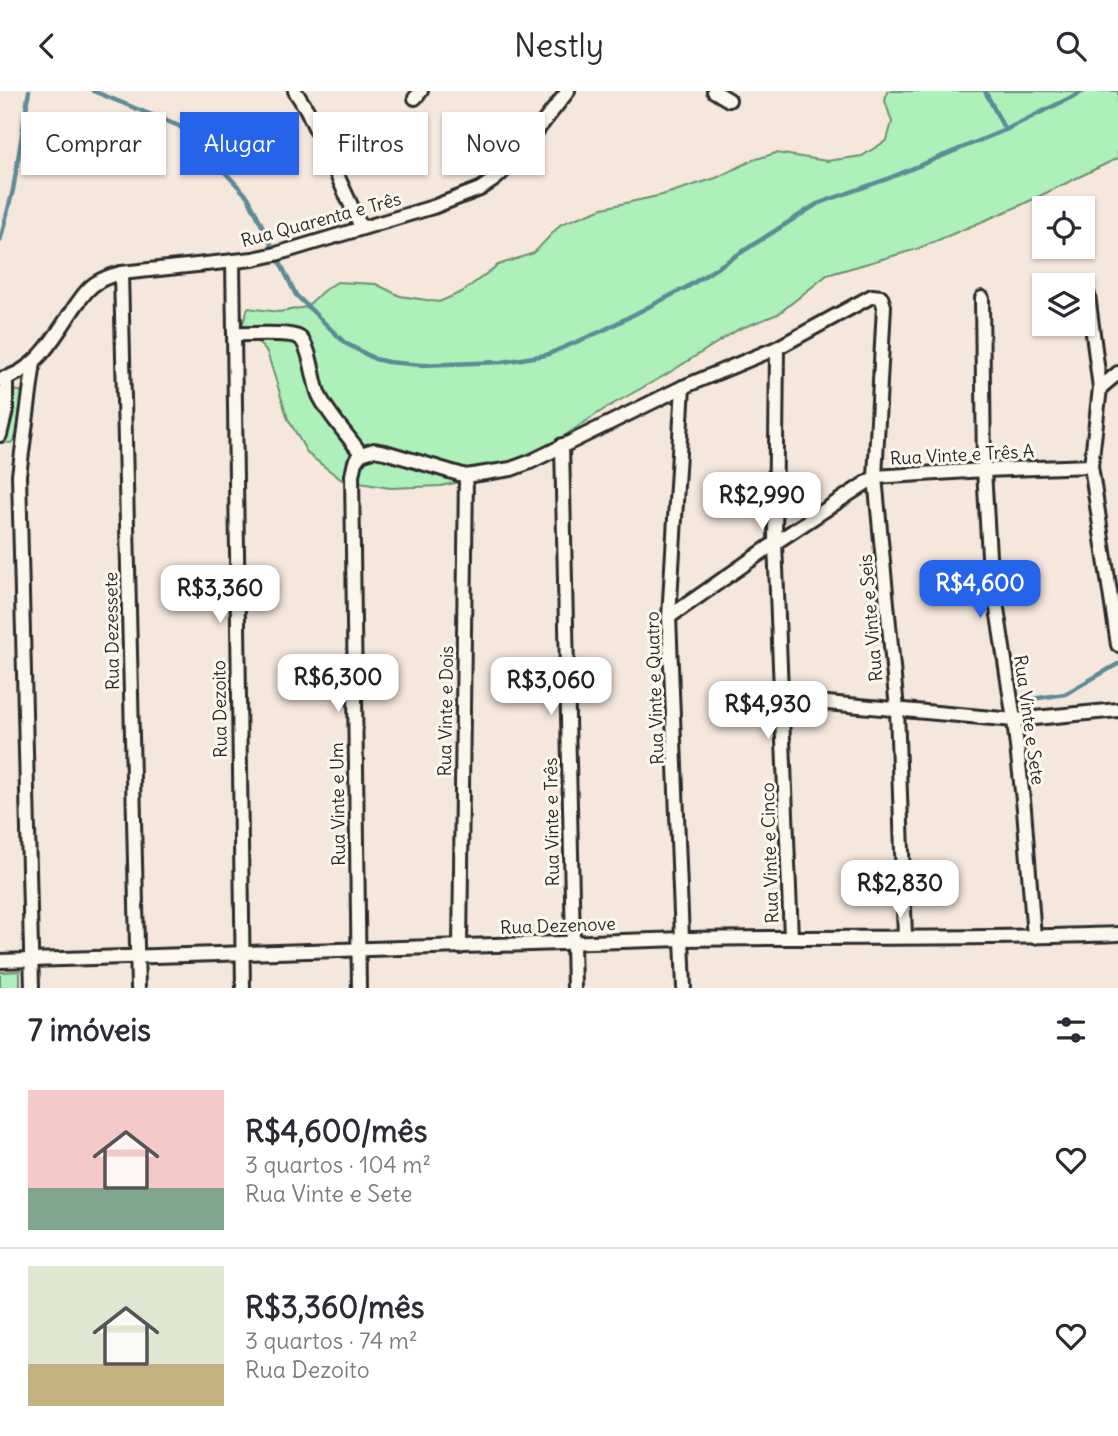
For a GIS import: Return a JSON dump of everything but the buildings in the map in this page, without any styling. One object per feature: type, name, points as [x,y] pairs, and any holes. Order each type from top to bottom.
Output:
[{"type":"street","points":[[295,91],[361,227]]},
{"type":"street","name":"Rua Quarenta e Três","points":[[34,362],[95,283],[121,273],[276,254],[459,198],[495,179],[509,166],[568,91]]},
{"type":"street","points":[[714,91],[729,100]]},
{"type":"street","name":"Rua Dezoito","points":[[233,261],[243,988]]},
{"type":"street","name":"Rua Dezessete","points":[[121,273],[138,988]]},
{"type":"street","name":"Rua Vinte e Seis","points":[[777,348],[872,296],[881,297],[884,306],[875,477],[897,709],[905,937]]},
{"type":"street","name":"Rua Vinte e Sete","points":[[982,298],[984,470],[993,590],[1024,809],[1034,937]]},
{"type":"street","points":[[234,334],[290,335],[300,338],[306,347],[318,393],[361,454],[374,450],[385,452],[466,476],[511,469],[530,462],[683,387],[777,348]]},
{"type":"street","points":[[1093,336],[1100,388],[1091,467],[1118,645]]},
{"type":"street","name":"Rua Vinte e Cinco","points":[[777,348],[775,543],[791,937]]},
{"type":"street","points":[[0,435],[6,410],[3,379],[34,362]]},
{"type":"street","points":[[32,988],[19,475],[34,362]]},
{"type":"street","points":[[1100,388],[1118,373]]},
{"type":"street","name":"Rua Vinte e Quatro","points":[[683,387],[669,617],[684,988]]},
{"type":"street","name":"Rua Vinte e Três","points":[[562,445],[574,988]]},
{"type":"street","name":"Rua Vinte e Um","points":[[359,988],[352,475],[355,462],[361,454]]},
{"type":"street","name":"Rua Vinte e Três A","points":[[669,617],[875,477],[1091,467]]},
{"type":"street","name":"Rua Vinte e Dois","points":[[460,947],[466,476]]},
{"type":"street","points":[[783,699],[1013,720],[1118,710]]},
{"type":"street","name":"Rua Dezenove","points":[[0,961],[683,939],[1118,934]]},
{"type":"green space","points":[[887,91],[1118,91],[1118,158],[1040,196],[1032,196],[1032,200],[1019,206],[917,249],[827,275],[778,314],[739,329],[606,408],[511,471],[441,486],[390,488],[342,480],[308,454],[288,419],[267,352],[242,326],[248,308],[279,312],[306,307],[337,282],[376,284],[400,296],[439,302],[462,292],[498,265],[534,253],[561,224],[603,208],[662,195],[716,178],[753,160],[776,153],[827,161],[862,156],[887,140],[892,122],[885,101]]},
{"type":"green space","points":[[0,389],[20,391],[26,398],[20,431],[11,443],[0,442]]},
{"type":"green space","points":[[20,971],[20,988],[0,988],[0,972]]},
{"type":"waterway","points":[[0,241],[13,190],[29,91]]},
{"type":"waterway","points":[[93,91],[179,126],[189,134],[248,197],[296,295],[345,343],[375,359],[421,365],[503,362],[546,355],[602,331],[687,287],[817,204],[887,179],[1005,130],[1084,91]]},
{"type":"waterway","points":[[985,91],[1005,130]]},
{"type":"waterway","points":[[1012,702],[1065,694],[1118,664]]}]
